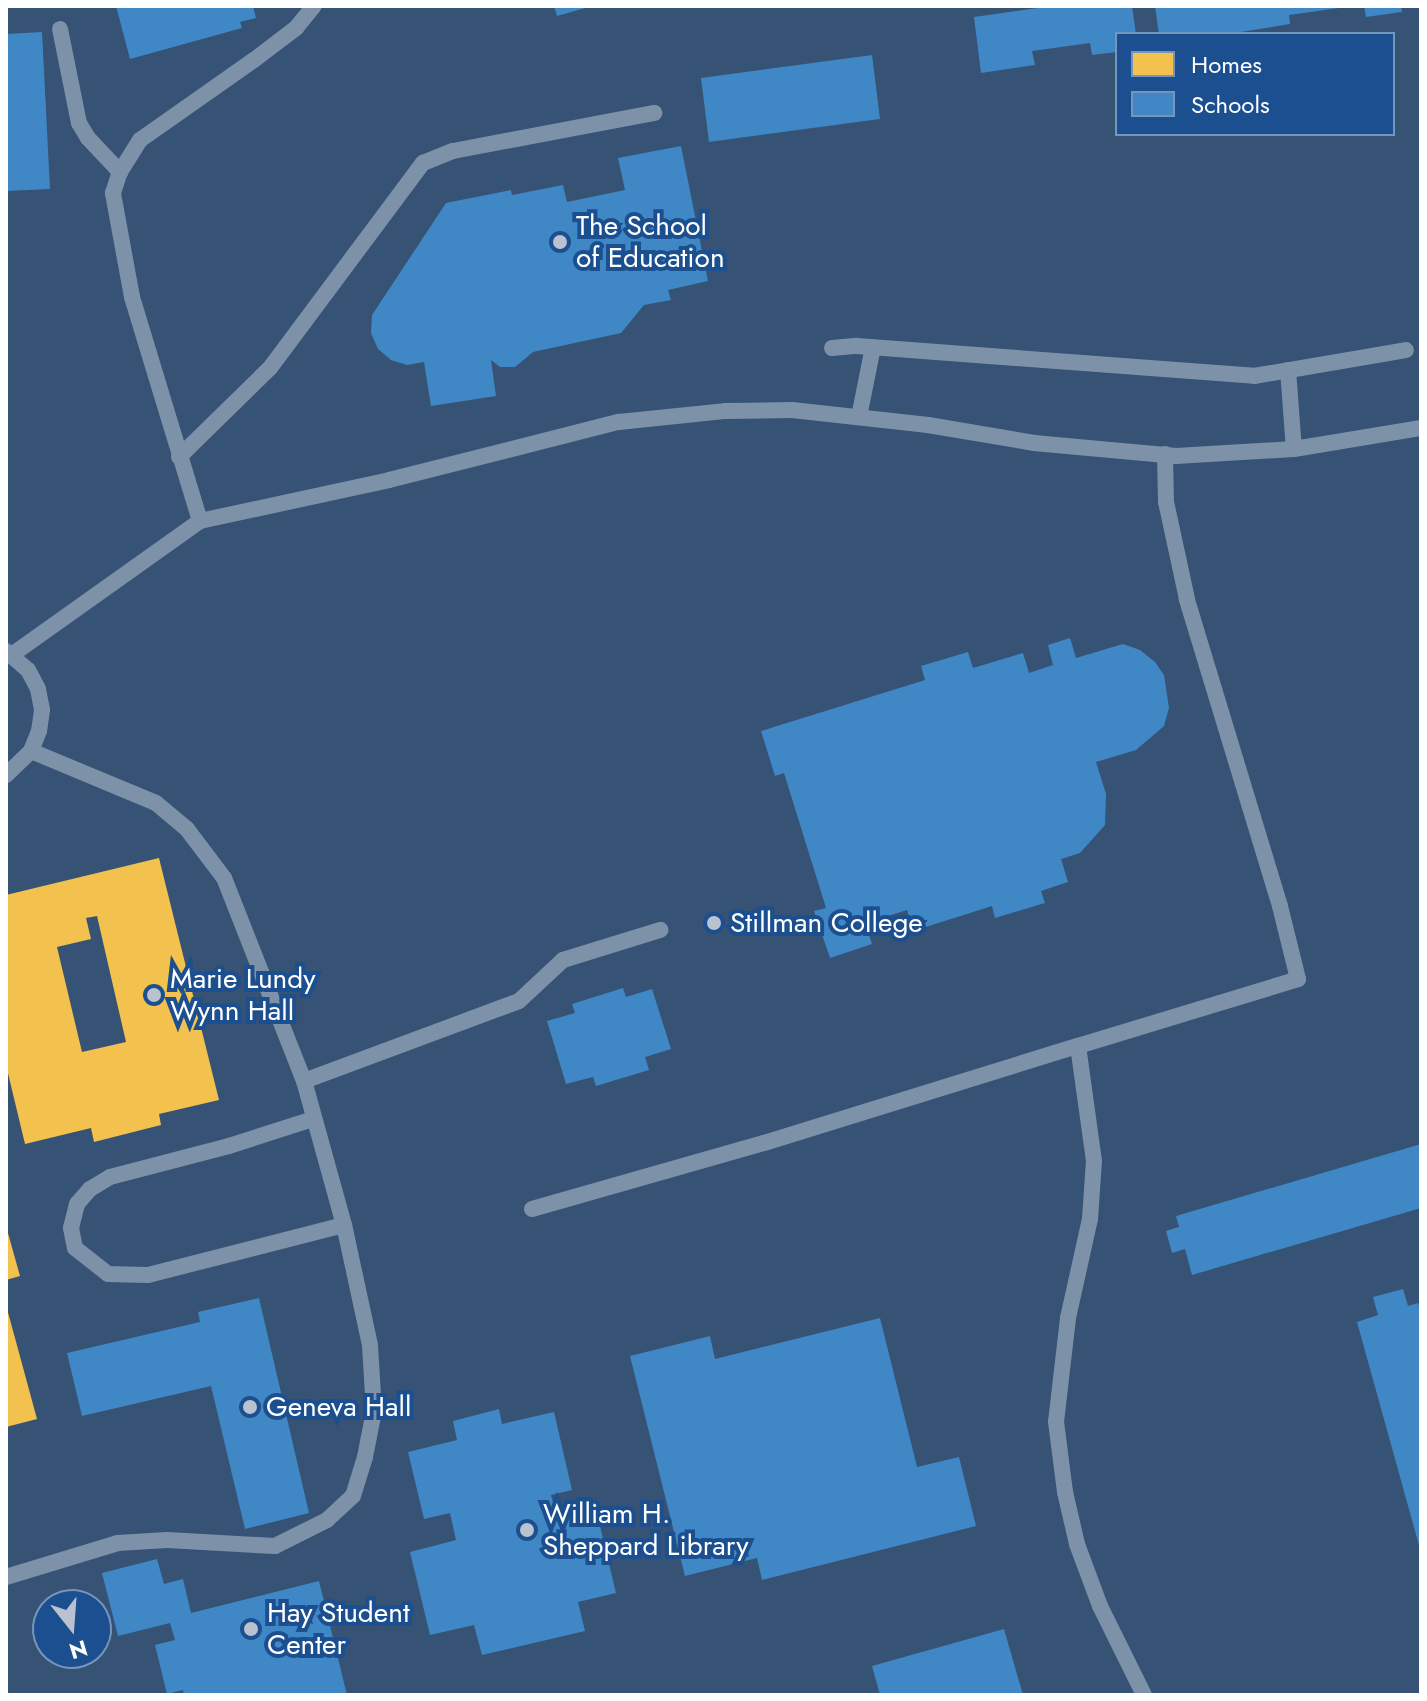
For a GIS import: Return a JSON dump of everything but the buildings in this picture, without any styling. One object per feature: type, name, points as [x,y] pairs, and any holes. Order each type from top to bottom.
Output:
[{"type":"lane","points":[[200,521],[132,297],[113,193],[120,172],[140,140],[296,28],[314,6]]},
{"type":"lane","points":[[60,29],[79,123],[88,138],[120,172]]},
{"type":"lane","points":[[179,457],[270,368],[423,163],[453,151],[654,113]]},
{"type":"lane","points":[[859,417],[873,347]]},
{"type":"lane","points":[[832,348],[873,347],[1254,376],[1406,350]]},
{"type":"lane","points":[[1288,370],[1294,449]]},
{"type":"lane","points":[[6,775],[31,751],[39,731],[42,710],[33,679],[9,653],[200,521],[389,480],[619,422],[778,410],[859,417],[1034,443],[1165,454],[1294,449],[1421,428]]},
{"type":"lane","points":[[532,1209],[764,1143],[1298,979],[1280,906],[1187,599],[1166,502],[1165,454]]},
{"type":"lane","points":[[6,1577],[118,1543],[167,1540],[275,1546],[327,1520],[353,1496],[374,1411],[370,1345],[344,1225],[304,1081],[224,878],[187,829],[156,803],[31,751]]},
{"type":"lane","points":[[304,1081],[519,1001],[563,960],[660,930]]},
{"type":"lane","points":[[1078,1046],[1094,1161],[1090,1219],[1068,1318],[1056,1422],[1065,1492],[1077,1544],[1100,1606],[1144,1695]]},
{"type":"lane","points":[[313,1119],[229,1146],[110,1177],[90,1189],[77,1204],[71,1228],[75,1248],[108,1274],[148,1275],[344,1225]]},
{"type":"place","name":"The School of Education","points":[[560,242]]},
{"type":"place","name":"Stillman College","points":[[714,923]]},
{"type":"place","name":"Marie Lundy Wynn Hall","points":[[154,995]]},
{"type":"place","name":"Geneva Hall","points":[[250,1407]]},
{"type":"place","name":"William H. Sheppard Library","points":[[527,1530]]},
{"type":"place","name":"Hay Student Center","points":[[251,1629]]}]
